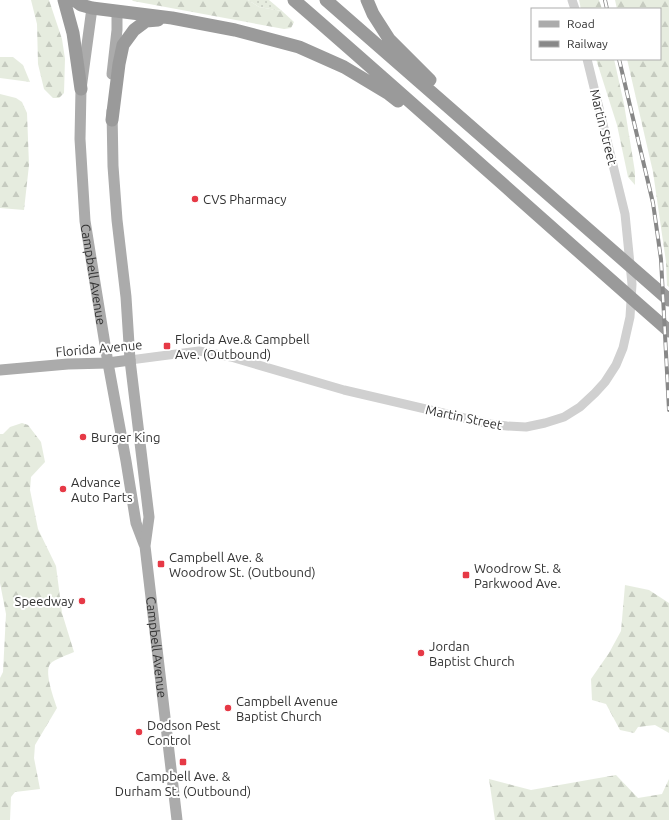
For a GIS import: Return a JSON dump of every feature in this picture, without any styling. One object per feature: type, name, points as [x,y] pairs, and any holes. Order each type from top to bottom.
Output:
[{"type":"highway","points":[[64,0],[73,33],[81,89]]},
{"type":"highway","points":[[74,0],[81,5],[118,5],[172,18],[235,30],[299,48],[344,66],[389,94],[498,180]]},
{"type":"highway","points":[[294,0],[669,331]]},
{"type":"highway","points":[[326,0],[669,300]]},
{"type":"highway","points":[[367,0],[373,14],[389,39],[464,113],[498,150]]},
{"type":"highway","points":[[112,120],[119,64],[123,45],[134,30],[146,21],[172,18]]},
{"type":"main road","name":"Campbell Avenue","points":[[93,4],[81,89],[80,139],[85,221],[136,523],[145,546]]},
{"type":"main road","name":"Campbell Avenue","points":[[118,5],[117,30],[112,70],[113,166],[117,220],[126,296],[130,360],[148,517],[145,546],[177,820]]},
{"type":"main road","name":"Florida Avenue","points":[[0,370],[68,364],[108,363],[130,360]]},
{"type":"street","name":"Martin Street","points":[[199,351],[230,357],[344,390],[490,424],[526,427],[564,417],[580,407],[605,382],[616,365],[623,348],[630,317],[632,284],[625,214],[587,60]]},
{"type":"street","name":"Florida Avenue","points":[[130,360],[199,351]]},
{"type":"green space","points":[[31,0],[49,0],[62,39],[65,59],[64,93],[59,98],[53,98],[44,89],[38,64],[37,24]]},
{"type":"green space","points":[[132,0],[248,0],[259,7],[282,11],[294,22],[291,28],[284,29]]},
{"type":"green space","points":[[248,0],[269,0],[282,11],[259,7]]},
{"type":"green space","points":[[579,0],[599,0],[602,8],[581,8]]},
{"type":"green space","points":[[615,0],[669,0],[669,287],[667,285],[666,262],[653,172],[627,60],[661,60],[661,8],[617,8]]},
{"type":"green space","points":[[0,57],[13,57],[23,65],[30,82],[0,78]]},
{"type":"green space","points":[[596,60],[614,60],[624,104],[635,172],[635,185],[628,177],[617,125]]},
{"type":"green space","points":[[0,94],[16,98],[22,102],[27,113],[29,165],[24,210],[0,208]]},
{"type":"green space","points":[[22,423],[28,425],[41,442],[45,462],[31,477],[30,490],[38,529],[56,566],[62,613],[74,652],[51,663],[49,667],[48,672],[50,685],[57,708],[35,745],[34,758],[40,789],[15,792],[11,797],[10,820],[0,820],[0,678],[3,672],[6,614],[0,583],[0,434],[3,434],[10,427]]},
{"type":"green space","points":[[625,585],[649,590],[669,603],[669,733],[655,725],[638,727],[634,733],[620,730],[606,704],[592,700],[591,679],[609,653],[621,631]]},
{"type":"green space","points":[[616,775],[638,798],[662,794],[669,779],[669,820],[495,820],[489,779],[531,790]]},
{"type":"railway","points":[[605,0],[607,8]]},
{"type":"railway","points":[[619,60],[653,203],[661,259],[669,410]]},
{"type":"place","name":"CVS Pharmacy","points":[[195,199]]},
{"type":"place","name":"Florida Ave.& Campbell Ave. (Outbound)","points":[[167,346]]},
{"type":"place","name":"Burger King","points":[[83,437]]},
{"type":"place","name":"Advance Auto Parts","points":[[63,489]]},
{"type":"place","name":"Campbell Ave. & Woodrow St. (Outbound)","points":[[161,564]]},
{"type":"place","name":"Woodrow St. & Parkwood Ave.","points":[[466,575]]},
{"type":"place","name":"Speedway","points":[[82,601]]},
{"type":"place","name":"Jordan Baptist Church","points":[[421,653]]},
{"type":"place","name":"Campbell Avenue Baptist Church","points":[[228,708]]},
{"type":"place","name":"Dodson Pest Control","points":[[139,732]]},
{"type":"place","name":"Campbell Ave. & Durham St. (Outbound)","points":[[183,762]]}]
